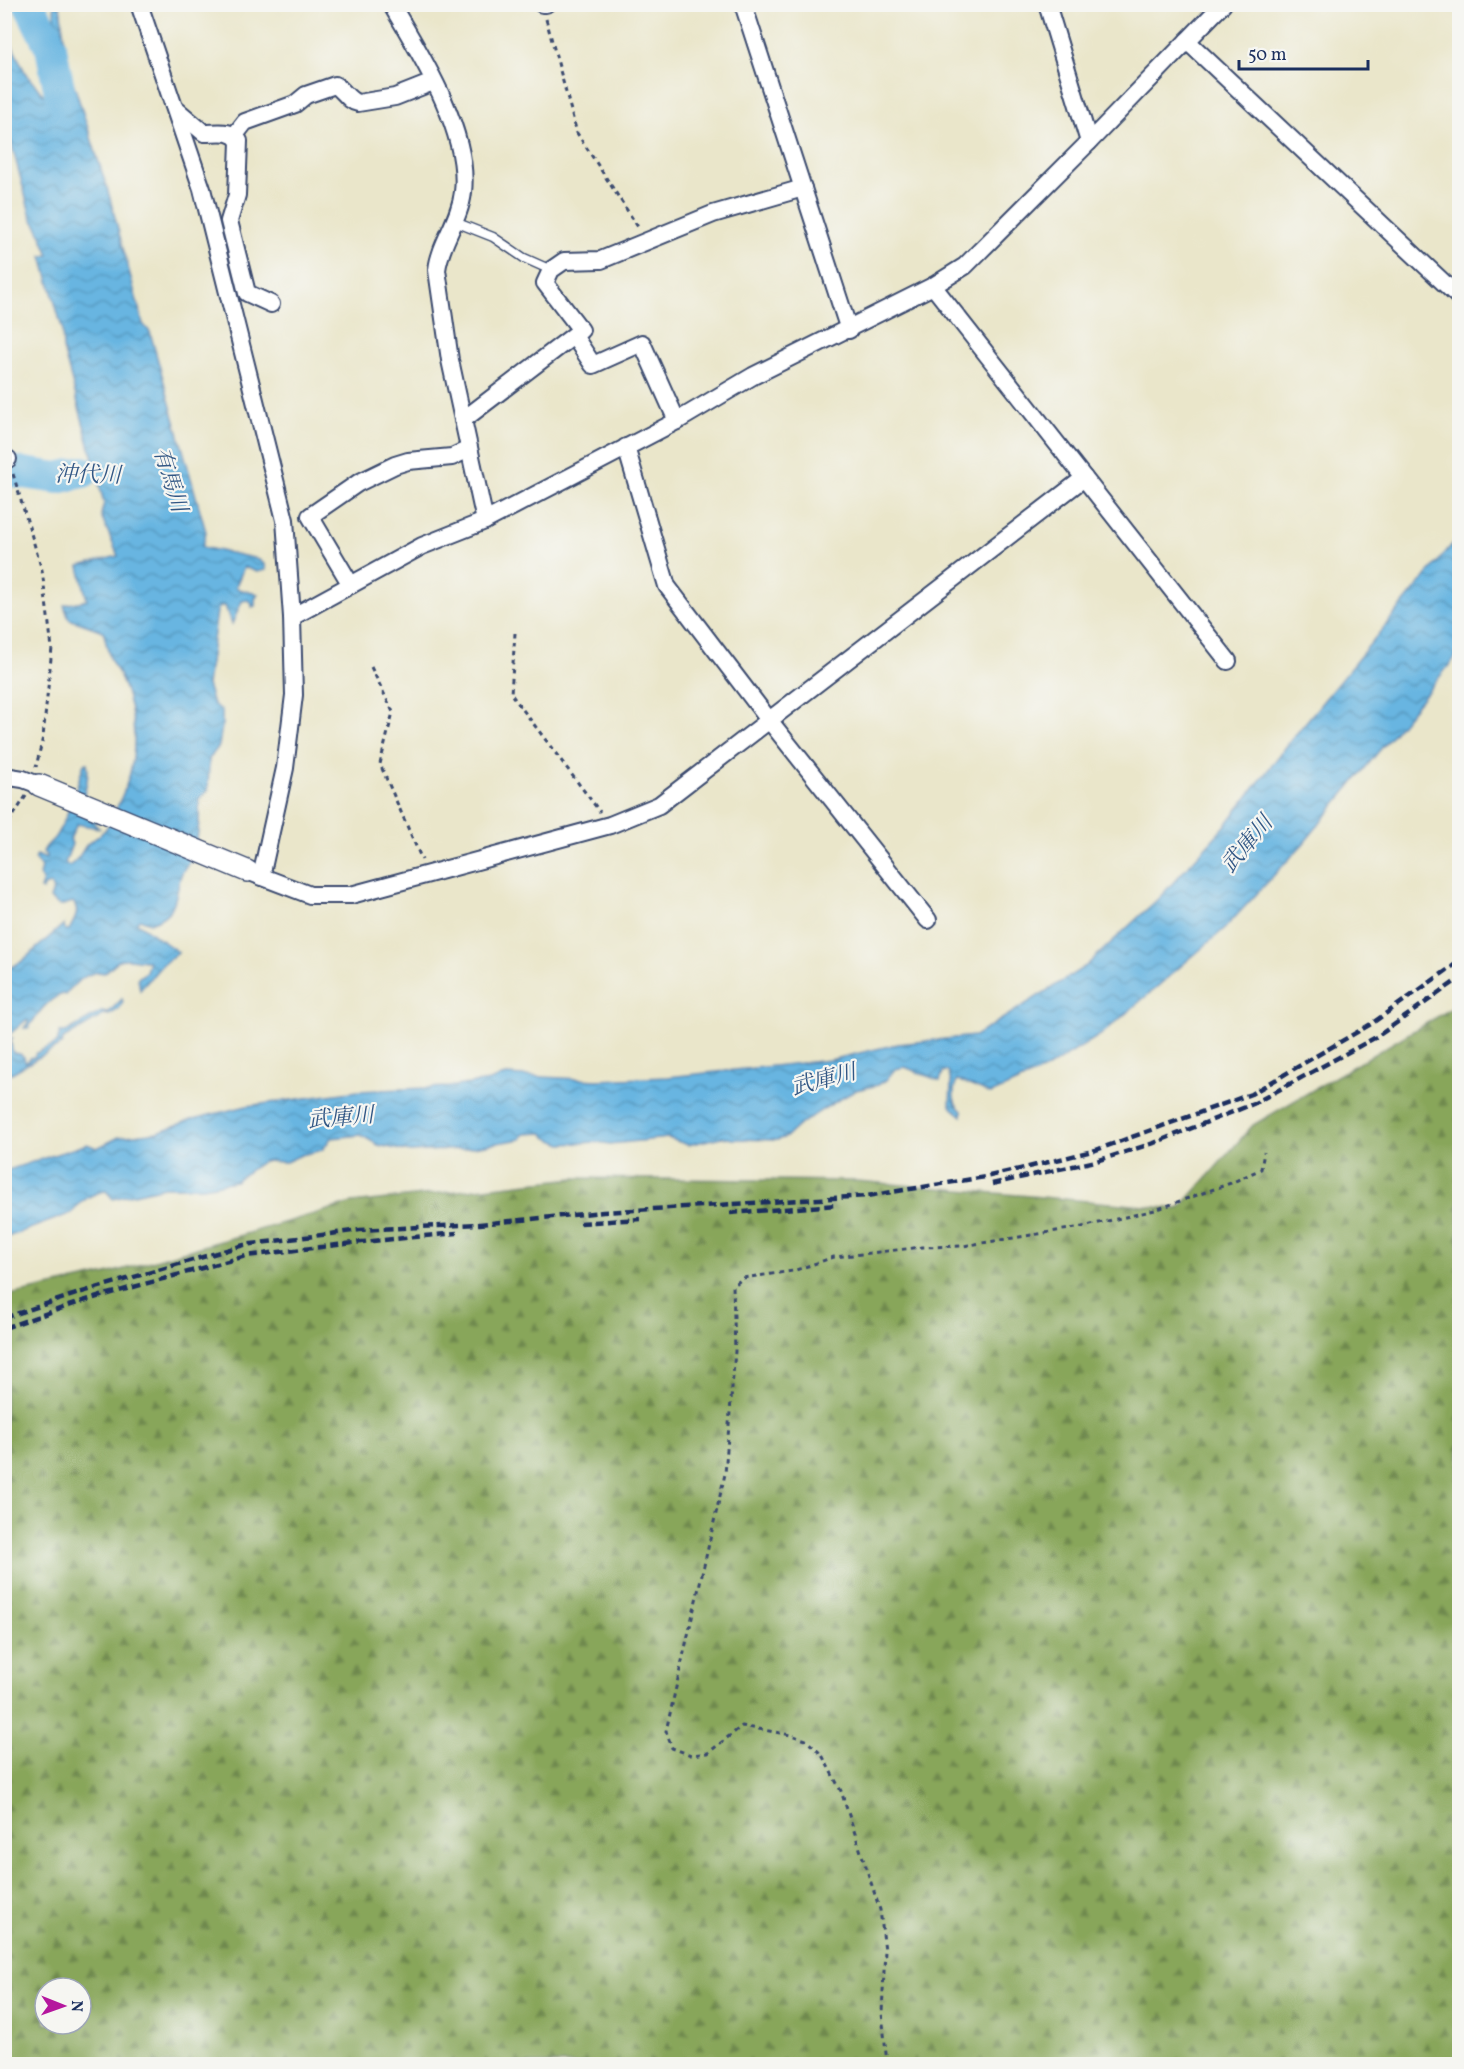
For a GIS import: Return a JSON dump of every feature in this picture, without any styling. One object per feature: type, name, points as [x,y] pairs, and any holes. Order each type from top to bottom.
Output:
[{"type":"street","points":[[139,4],[202,189],[285,520],[292,616],[293,705],[285,768],[254,874]]},
{"type":"street","points":[[391,4],[413,41],[449,113],[462,156],[463,192],[455,222],[438,256],[437,270],[450,360],[485,521]]},
{"type":"street","points":[[743,4],[849,330]]},
{"type":"street","points":[[1047,4],[1089,142]]},
{"type":"street","points":[[292,616],[422,546],[485,521],[677,421],[753,376],[933,286],[964,266],[1223,4]]},
{"type":"street","points":[[1187,41],[1460,298]]},
{"type":"street","points":[[235,135],[245,122],[295,104],[306,95],[335,85],[352,102],[358,103],[395,97],[433,82]]},
{"type":"street","points":[[176,110],[204,133],[228,132],[235,135],[239,141],[237,195],[229,221],[247,293],[271,304]]},
{"type":"street","points":[[463,420],[581,330],[545,283],[551,270],[564,261],[601,260],[713,214],[803,188]]},
{"type":"street","points":[[933,286],[1228,661]]},
{"type":"street","points":[[574,336],[593,365],[642,343],[677,421]]},
{"type":"street","points":[[626,447],[667,586],[769,720],[928,920]]},
{"type":"street","points":[[351,585],[310,516],[358,483],[396,465],[408,461],[452,457],[469,449]]},
{"type":"street","points":[[4,776],[36,783],[310,895],[351,895],[537,846],[610,825],[659,805],[1084,478]]},
{"type":"lane","points":[[455,222],[493,237],[524,258],[551,270]]},
{"type":"path","points":[[544,5],[577,133],[646,241]]},
{"type":"path","points":[[4,830],[36,783],[52,648],[42,570],[8,463]]},
{"type":"path","points":[[515,633],[511,694],[610,825]]},
{"type":"path","points":[[371,667],[393,712],[380,764],[427,874]]},
{"type":"path","points":[[888,2064],[882,2013],[885,1950],[880,1910],[841,1791],[822,1755],[806,1740],[742,1726],[708,1753],[691,1755],[672,1748],[666,1731],[725,1474],[735,1351],[733,1286],[742,1278],[793,1271],[834,1257],[923,1247],[963,1246],[1082,1227],[1155,1210],[1232,1184],[1261,1169],[1264,1152]]},
{"type":"green space","points":[[1459,1004],[1459,2064],[5,2064],[5,1296],[107,1274],[352,1203],[574,1178],[857,1181],[1179,1209],[1253,1125]]},
{"type":"water","points":[[54,5],[60,5],[67,63],[108,191],[143,324],[150,332],[206,532],[202,547],[258,559],[265,565],[266,570],[257,572],[244,567],[236,586],[238,589],[258,594],[255,606],[252,607],[248,600],[242,601],[232,624],[225,606],[220,606],[217,611],[207,685],[213,704],[222,711],[222,725],[219,746],[209,759],[208,790],[199,799],[196,844],[191,859],[181,875],[170,910],[166,915],[150,923],[140,919],[136,922],[178,952],[162,965],[140,990],[138,978],[146,972],[149,961],[122,959],[104,973],[93,973],[82,978],[65,995],[57,997],[43,1008],[28,1028],[24,1028],[29,1021],[26,1020],[9,1035],[9,1038],[13,1038],[6,1048],[11,1043],[13,1053],[20,1054],[27,1062],[36,1053],[57,1043],[60,1032],[66,1032],[101,1012],[108,1013],[122,999],[123,1002],[119,1009],[109,1015],[105,1014],[63,1039],[62,1044],[5,1077],[5,970],[21,962],[64,924],[65,930],[69,930],[77,912],[73,902],[60,906],[50,899],[53,890],[50,884],[44,886],[43,890],[40,889],[43,880],[39,875],[41,868],[35,859],[37,855],[46,859],[43,852],[62,826],[84,764],[87,763],[87,779],[81,806],[99,821],[92,822],[99,828],[77,824],[70,839],[72,844],[65,863],[69,866],[73,863],[87,844],[105,830],[126,787],[134,755],[133,723],[126,690],[110,658],[103,631],[69,619],[64,605],[87,600],[79,566],[118,556],[101,515],[104,503],[99,484],[95,476],[76,474],[58,482],[43,478],[42,474],[56,476],[65,472],[91,469],[95,466],[63,349],[62,328],[42,256],[49,255],[31,217],[5,120],[4,29],[26,74],[46,98],[55,39]]},
{"type":"water","name":"武庫川","points":[[1459,536],[1459,653],[1303,844],[1223,930],[1102,1034],[1044,1070],[991,1094],[957,1080],[954,1097],[962,1111],[962,1116],[950,1106],[951,1082],[948,1071],[943,1072],[940,1081],[905,1067],[895,1069],[886,1080],[878,1085],[856,1090],[798,1126],[786,1137],[777,1140],[721,1137],[688,1145],[668,1138],[610,1144],[597,1142],[562,1144],[547,1138],[543,1133],[524,1134],[521,1139],[461,1149],[410,1152],[378,1145],[361,1135],[331,1138],[322,1150],[301,1155],[286,1162],[263,1161],[235,1181],[203,1187],[164,1187],[113,1199],[106,1191],[101,1192],[86,1199],[72,1213],[5,1238],[5,1171],[87,1144],[97,1148],[119,1137],[158,1132],[193,1119],[247,1106],[358,1091],[449,1087],[490,1081],[506,1075],[597,1080],[668,1077],[830,1060],[898,1044],[975,1036],[1086,966],[1159,898],[1225,826],[1292,739]]},
{"type":"waterway","name":"有馬川","points":[[29,4],[51,48],[61,99]]},
{"type":"waterway","name":"沖代川","points":[[4,470],[58,478],[83,472]]},
{"type":"railway","points":[[4,1318],[79,1293],[244,1245],[360,1230],[480,1224],[603,1212],[867,1196],[985,1177],[1041,1164],[1096,1150],[1251,1094],[1371,1024],[1460,961]]},
{"type":"railway","points":[[992,1184],[1096,1161],[1154,1143],[1253,1104],[1378,1036],[1460,978]]},
{"type":"railway","points":[[730,1213],[837,1205]]},
{"type":"railway","points":[[580,1223],[640,1219]]},
{"type":"railway","points":[[4,1328],[83,1301],[246,1256],[457,1233]]}]
